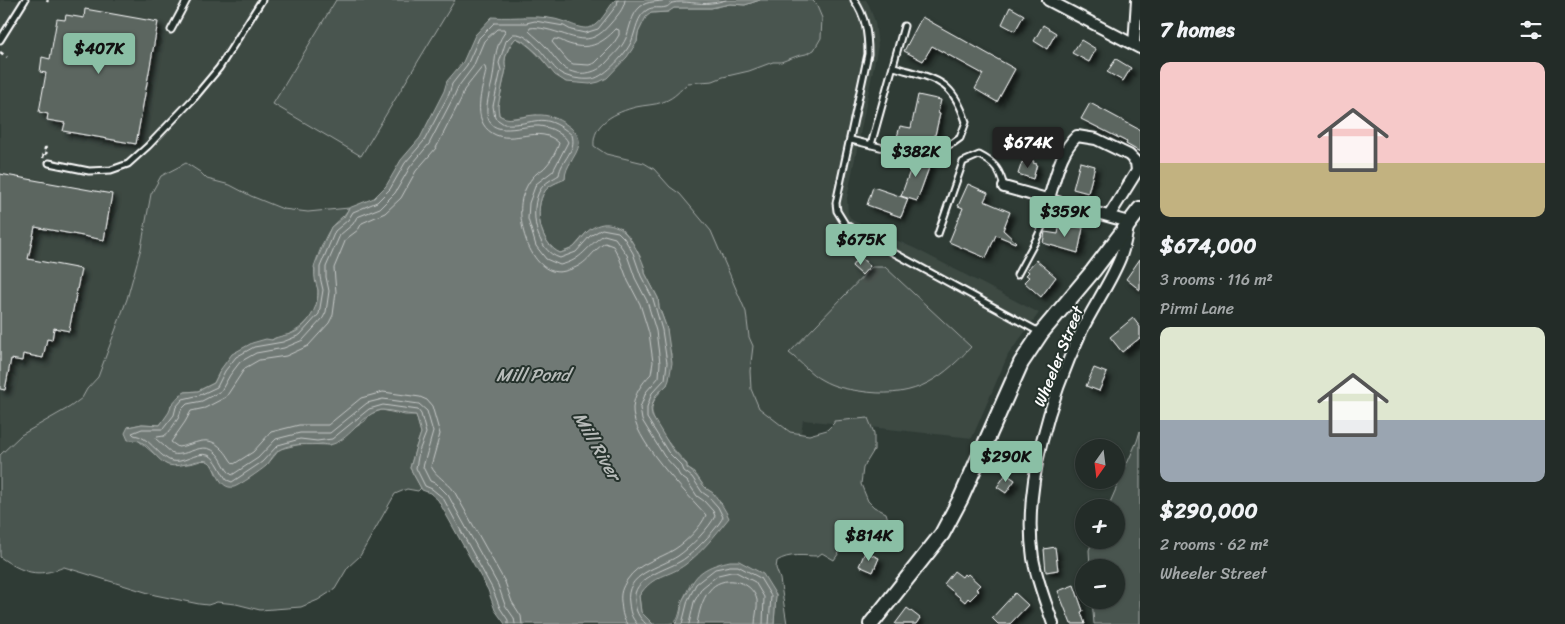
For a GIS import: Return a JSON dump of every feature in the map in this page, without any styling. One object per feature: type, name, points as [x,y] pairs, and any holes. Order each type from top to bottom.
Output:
[{"type":"main road","points":[[871,624],[942,534],[962,498],[1021,363],[1041,333],[1093,271],[1140,209]]},
{"type":"street","points":[[1048,0],[1137,46],[1137,0]]},
{"type":"street","points":[[1052,199],[1064,154],[1071,142],[1077,136],[1096,140],[1129,155],[1136,162],[1137,171],[1109,216]]},
{"type":"street","points":[[1004,187],[1129,222]]},
{"type":"street","name":"Wheeler Street","points":[[1054,624],[1033,558],[1031,524],[1034,480],[1061,379],[1083,328],[1122,254],[1129,222]]},
{"type":"lane","points":[[0,40],[25,0]]},
{"type":"lane","points":[[171,30],[187,0]]},
{"type":"lane","points":[[49,163],[89,171],[111,170],[128,164],[194,98],[219,68],[262,0]]},
{"type":"lane","points":[[854,0],[864,16],[868,54],[836,203],[836,211],[845,224],[874,242],[1041,333]]},
{"type":"lane","points":[[871,145],[904,26]]},
{"type":"lane","points":[[851,140],[892,150],[930,154],[937,152],[960,138],[966,122],[956,99],[940,81],[894,67]]},
{"type":"lane","points":[[938,234],[963,162],[980,155],[992,161],[999,171],[1004,187]]},
{"type":"lane","points":[[1017,275],[1038,238],[1052,199]]},
{"type":"path","points":[[0,52],[7,57]]},
{"type":"shaded area","points":[[0,0],[866,0],[875,22],[878,46],[847,198],[848,214],[852,220],[916,249],[1039,313],[1008,355],[972,438],[803,420],[790,509],[536,373],[0,529]]},
{"type":"shaded area","points":[[336,0],[455,0],[361,156],[273,104]]},
{"type":"shaded area","points":[[760,0],[812,0],[816,4],[822,18],[821,38],[814,50],[781,62],[773,62],[713,81],[688,83],[674,96],[663,102],[636,107],[613,115],[597,131],[594,138],[594,146],[606,154],[644,163],[654,169],[670,187],[680,194],[711,231],[746,312],[749,337],[753,346],[750,371],[751,389],[759,408],[790,432],[809,435],[827,430],[834,421],[868,418],[874,433],[874,450],[863,468],[861,484],[868,501],[874,507],[886,513],[890,526],[886,534],[869,543],[848,540],[834,560],[822,553],[818,556],[792,556],[777,561],[776,568],[780,579],[787,624],[774,624],[776,595],[691,582],[676,621],[669,624],[653,624],[641,612],[639,596],[646,585],[654,579],[722,504],[715,498],[713,493],[705,488],[695,473],[687,468],[687,464],[659,429],[652,414],[652,408],[657,395],[667,385],[671,354],[667,329],[659,307],[658,298],[645,273],[634,245],[620,227],[587,232],[573,248],[560,253],[553,248],[543,234],[539,216],[541,198],[549,187],[565,179],[565,171],[572,160],[537,115],[506,119],[499,115],[498,106],[506,69],[505,61],[509,49],[516,38],[530,47],[566,82],[637,42],[638,33],[646,16],[651,13],[667,12],[674,8],[711,8],[730,4],[745,5]]},
{"type":"shaded area","points":[[186,163],[207,179],[230,185],[283,209],[308,212],[349,208],[328,232],[315,264],[314,271],[318,291],[315,310],[309,320],[292,333],[275,338],[221,369],[214,383],[198,391],[185,392],[171,405],[170,412],[160,425],[142,424],[128,427],[139,441],[166,464],[184,464],[207,460],[216,474],[266,466],[280,449],[301,444],[329,445],[365,421],[370,414],[382,410],[405,415],[416,415],[421,433],[410,468],[421,488],[418,491],[407,489],[395,494],[360,556],[348,567],[335,589],[318,600],[301,607],[260,610],[236,604],[217,602],[208,605],[199,604],[155,595],[64,567],[46,572],[31,572],[16,567],[0,557],[0,455],[21,435],[82,398],[98,377],[127,299],[141,248],[151,194],[161,176]]},
{"type":"shaded area","points":[[872,267],[885,267],[971,347],[946,371],[921,386],[893,393],[859,391],[840,387],[809,371],[789,353]]},
{"type":"shaded area","points":[[1140,431],[1140,624],[1094,624],[1093,609],[1125,609],[1125,559],[1090,559],[1089,550],[1125,549],[1125,499],[1112,499],[1116,489],[1125,489],[1125,468]]},
{"type":"water","name":"Mill Pond","points":[[615,0],[760,0],[745,5],[730,4],[711,8],[674,8],[668,12],[651,13],[646,17],[638,33],[637,42],[627,57],[607,78],[599,82],[590,84],[566,82],[555,75],[537,53],[523,41],[516,38],[509,48],[505,61],[506,69],[498,106],[499,115],[513,119],[531,115],[551,117],[571,128],[579,140],[578,149],[567,169],[565,179],[549,187],[541,198],[539,216],[543,234],[553,248],[560,253],[574,247],[593,227],[606,224],[623,231],[632,242],[658,298],[659,307],[667,329],[672,363],[667,385],[656,395],[651,408],[652,416],[672,449],[687,465],[687,468],[714,494],[729,518],[692,559],[650,583],[639,596],[641,612],[653,624],[505,624],[495,610],[488,590],[438,500],[430,493],[422,490],[410,468],[421,433],[416,415],[382,410],[369,415],[345,437],[333,444],[286,447],[276,452],[263,468],[234,487],[229,487],[222,482],[209,462],[201,461],[173,466],[168,465],[160,460],[143,443],[128,440],[125,433],[128,427],[142,424],[160,425],[169,412],[171,405],[180,395],[185,392],[198,391],[214,383],[232,354],[252,343],[266,339],[272,340],[294,333],[306,323],[313,313],[318,296],[314,267],[331,227],[344,217],[349,208],[374,198],[386,186],[401,160],[420,138],[444,91],[447,81],[463,62],[475,35],[492,17],[556,19],[588,28],[598,22]]},
{"type":"water","points":[[730,561],[739,561],[763,574],[776,595],[774,624],[675,624],[680,617],[682,602],[697,577],[706,569]]},
{"type":"building","points":[[1010,7],[1024,15],[1015,31],[1002,24]]},
{"type":"building","points":[[85,9],[158,22],[136,144],[63,131],[65,123],[47,120],[48,114],[39,112],[46,73],[40,72],[42,57],[50,59],[57,19],[65,20],[66,15],[84,18]]},
{"type":"building","points":[[922,17],[1015,69],[997,102],[975,89],[983,74],[932,46],[923,61],[904,51]]},
{"type":"building","points":[[1043,25],[1056,33],[1047,49],[1034,41]]},
{"type":"building","points":[[1081,40],[1096,49],[1089,62],[1072,53]]},
{"type":"building","points":[[1116,59],[1131,68],[1123,81],[1107,72]]},
{"type":"building","points":[[918,95],[941,100],[938,113],[940,114],[932,148],[929,150],[896,141],[900,126],[911,128]]},
{"type":"building","points":[[1090,103],[1140,130],[1140,152],[1126,144],[1127,142],[1081,119]]},
{"type":"building","points":[[915,157],[930,158],[930,165],[917,201],[901,196]]},
{"type":"building","points":[[1025,159],[1034,161],[1033,163],[1037,164],[1033,179],[1018,174]]},
{"type":"building","points":[[1080,162],[1095,166],[1088,193],[1073,189]]},
{"type":"building","points":[[0,174],[112,194],[104,240],[35,227],[28,259],[81,269],[69,331],[54,328],[52,340],[47,339],[43,358],[23,354],[22,361],[11,359],[5,390],[0,389]]},
{"type":"building","points":[[968,184],[988,193],[984,201],[1010,212],[1003,230],[1016,242],[996,235],[986,258],[949,242],[963,208],[958,206]]},
{"type":"building","points":[[873,187],[908,199],[901,217],[867,205]]},
{"type":"building","points":[[1060,223],[1083,228],[1078,253],[1043,243],[1045,232],[1058,234]]},
{"type":"building","points":[[859,256],[870,266],[862,275],[852,266]]},
{"type":"building","points":[[1140,259],[1140,290],[1126,279]]},
{"type":"building","points":[[1036,260],[1056,277],[1041,297],[1024,282],[1029,277],[1026,275],[1029,272],[1027,270]]},
{"type":"building","points":[[1133,318],[1140,327],[1140,338],[1122,352],[1110,337]]},
{"type":"building","points":[[1094,368],[1107,373],[1099,391],[1086,386]]},
{"type":"building","points":[[1006,474],[1015,480],[1006,493],[997,487]]},
{"type":"building","points":[[1055,547],[1058,570],[1046,572],[1044,549]]},
{"type":"building","points":[[865,552],[879,558],[873,572],[859,566]]},
{"type":"building","points":[[954,571],[962,577],[964,574],[966,576],[968,574],[980,585],[976,589],[979,591],[970,600],[968,598],[965,602],[944,584]]},
{"type":"building","points":[[1074,585],[1075,609],[1082,609],[1081,612],[1085,624],[1071,624],[1058,591]]},
{"type":"building","points":[[1015,593],[1028,605],[1010,624],[998,624],[992,618]]},
{"type":"building","points":[[907,608],[920,618],[916,624],[895,624]]},
{"type":"water label","name":"Mill River","points":[[597,446]]}]
